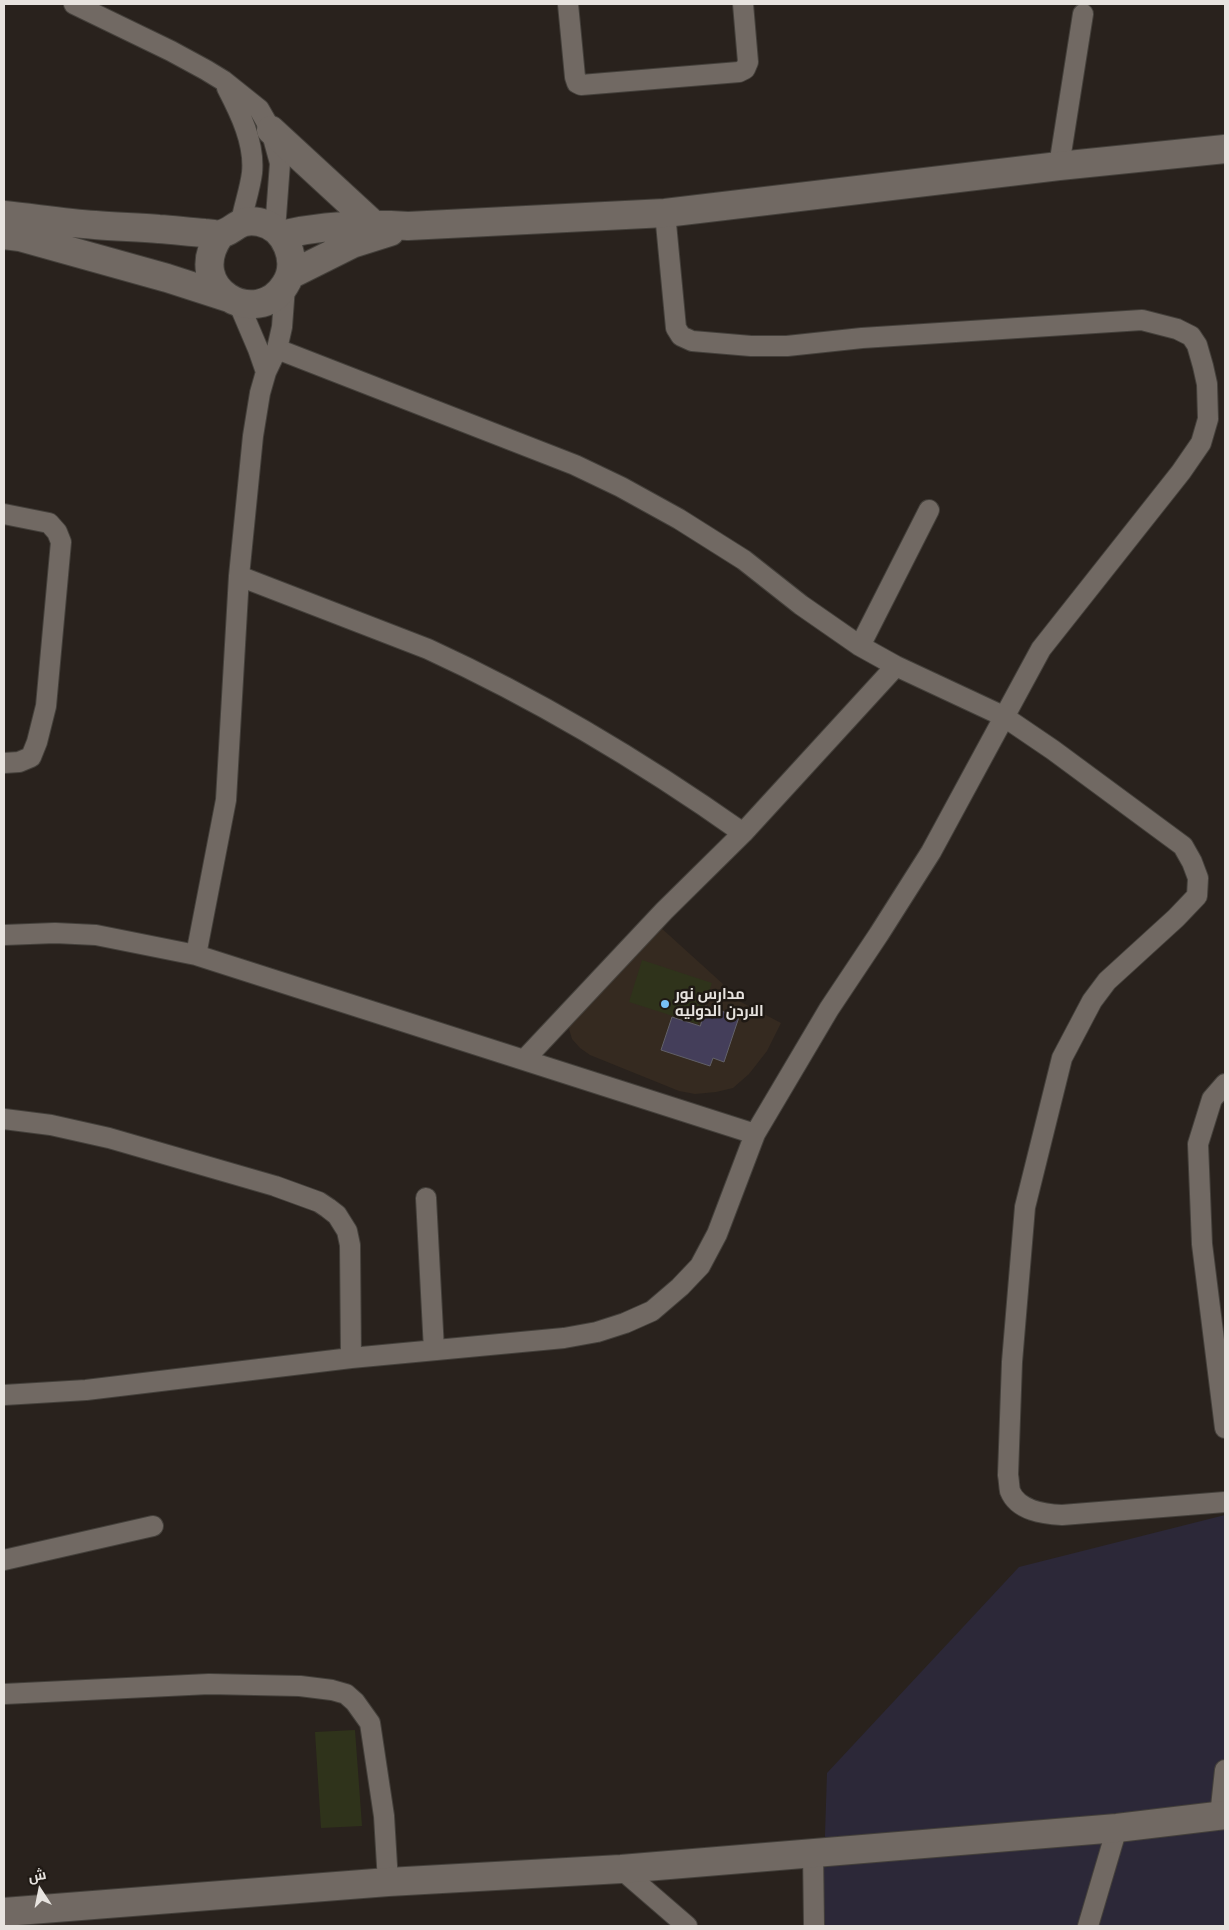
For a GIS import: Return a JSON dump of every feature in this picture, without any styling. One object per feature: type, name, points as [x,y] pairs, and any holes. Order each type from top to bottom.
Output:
[{"type":"street","points":[[74,4],[171,51],[224,81],[259,109],[271,130],[280,163],[278,232]]},
{"type":"street","points":[[568,4],[575,77],[581,85],[739,72],[745,68],[748,62],[743,4]]},
{"type":"street","points":[[1059,166],[1083,14]]},
{"type":"street","points":[[224,81],[242,117],[250,143],[252,172],[230,228],[213,244],[209,256],[209,268],[213,280],[220,290],[234,300],[258,349],[266,372]]},
{"type":"street","points":[[271,130],[373,224]]},
{"type":"street","points":[[278,232],[373,224],[408,226],[665,213],[1059,166],[1225,149]]},
{"type":"street","points":[[4,1395],[86,1390],[351,1358],[564,1338],[597,1332],[625,1323],[652,1311],[680,1288],[700,1266],[716,1234],[755,1134],[824,1016],[880,934],[931,852],[1041,649],[1181,472],[1201,443],[1208,420],[1208,384],[1197,345],[1191,336],[1177,329],[1142,320],[862,338],[787,346],[751,346],[692,341],[681,336],[676,328],[665,213]]},
{"type":"street","points":[[4,215],[95,225],[230,228],[259,222],[278,232],[291,254],[282,327],[277,349],[266,372],[260,393],[253,436],[238,576],[226,800],[196,955]]},
{"type":"street","points":[[4,235],[20,237],[115,263],[251,304],[264,302],[276,296],[287,281],[352,244],[408,226]]},
{"type":"street","points":[[277,349],[575,465],[621,487],[679,519],[744,560],[801,605],[860,646],[896,666],[1003,716],[1053,750],[1183,846],[1196,870],[1199,887],[1197,896],[1176,918],[1107,980],[1092,1001],[1062,1058],[1025,1207],[1012,1362],[1008,1475],[1010,1490],[1017,1501],[1031,1510],[1045,1514],[1062,1515],[1225,1502]]},
{"type":"street","points":[[860,646],[929,510]]},
{"type":"street","points":[[4,514],[49,523],[57,532],[61,542],[46,706],[38,742],[31,757],[19,762],[4,762]]},
{"type":"street","points":[[238,576],[428,649],[527,698],[639,763],[743,833]]},
{"type":"street","points":[[524,1060],[664,911],[743,833],[896,666]]},
{"type":"street","points":[[4,935],[55,933],[96,935],[196,955],[755,1134]]},
{"type":"street","points":[[1225,1084],[1212,1099],[1198,1144],[1202,1244],[1225,1428]]},
{"type":"street","points":[[4,1119],[51,1125],[109,1138],[275,1186],[319,1202],[328,1208],[337,1215],[347,1231],[350,1245],[351,1358]]},
{"type":"street","points":[[426,1198],[434,1350]]},
{"type":"street","points":[[4,1560],[153,1526]]},
{"type":"street","points":[[4,1694],[209,1684],[300,1686],[332,1690],[346,1694],[355,1702],[370,1724],[384,1816],[388,1882]]},
{"type":"street","points":[[4,1912],[38,1918],[388,1882],[620,1869],[1117,1828],[1223,1816],[1225,1770]]},
{"type":"street","points":[[1088,1926],[1117,1828]]},
{"type":"street","points":[[813,1852],[814,1926]]},
{"type":"street","points":[[620,1869],[687,1926]]},
{"type":"shaded area","name":"مدارس نور الاردن الدوليه","points":[[659,926],[723,984],[720,991],[781,1023],[767,1051],[749,1074],[733,1088],[695,1094],[679,1091],[590,1055],[572,1039],[569,1029],[571,1019]]},
{"type":"shaded area","points":[[1225,1515],[1225,1926],[822,1926],[827,1773],[1019,1567]]},
{"type":"green space","points":[[642,960],[712,983],[698,1024],[629,1002]]},
{"type":"green space","points":[[355,1730],[362,1826],[321,1828],[315,1732]]},
{"type":"building","points":[[706,1006],[739,1017],[724,1062],[713,1058],[710,1066],[661,1050],[672,1017],[700,1026]]},
{"type":"place","name":"مدارس نور الاردن الدوليه","points":[[665,1004]]}]
